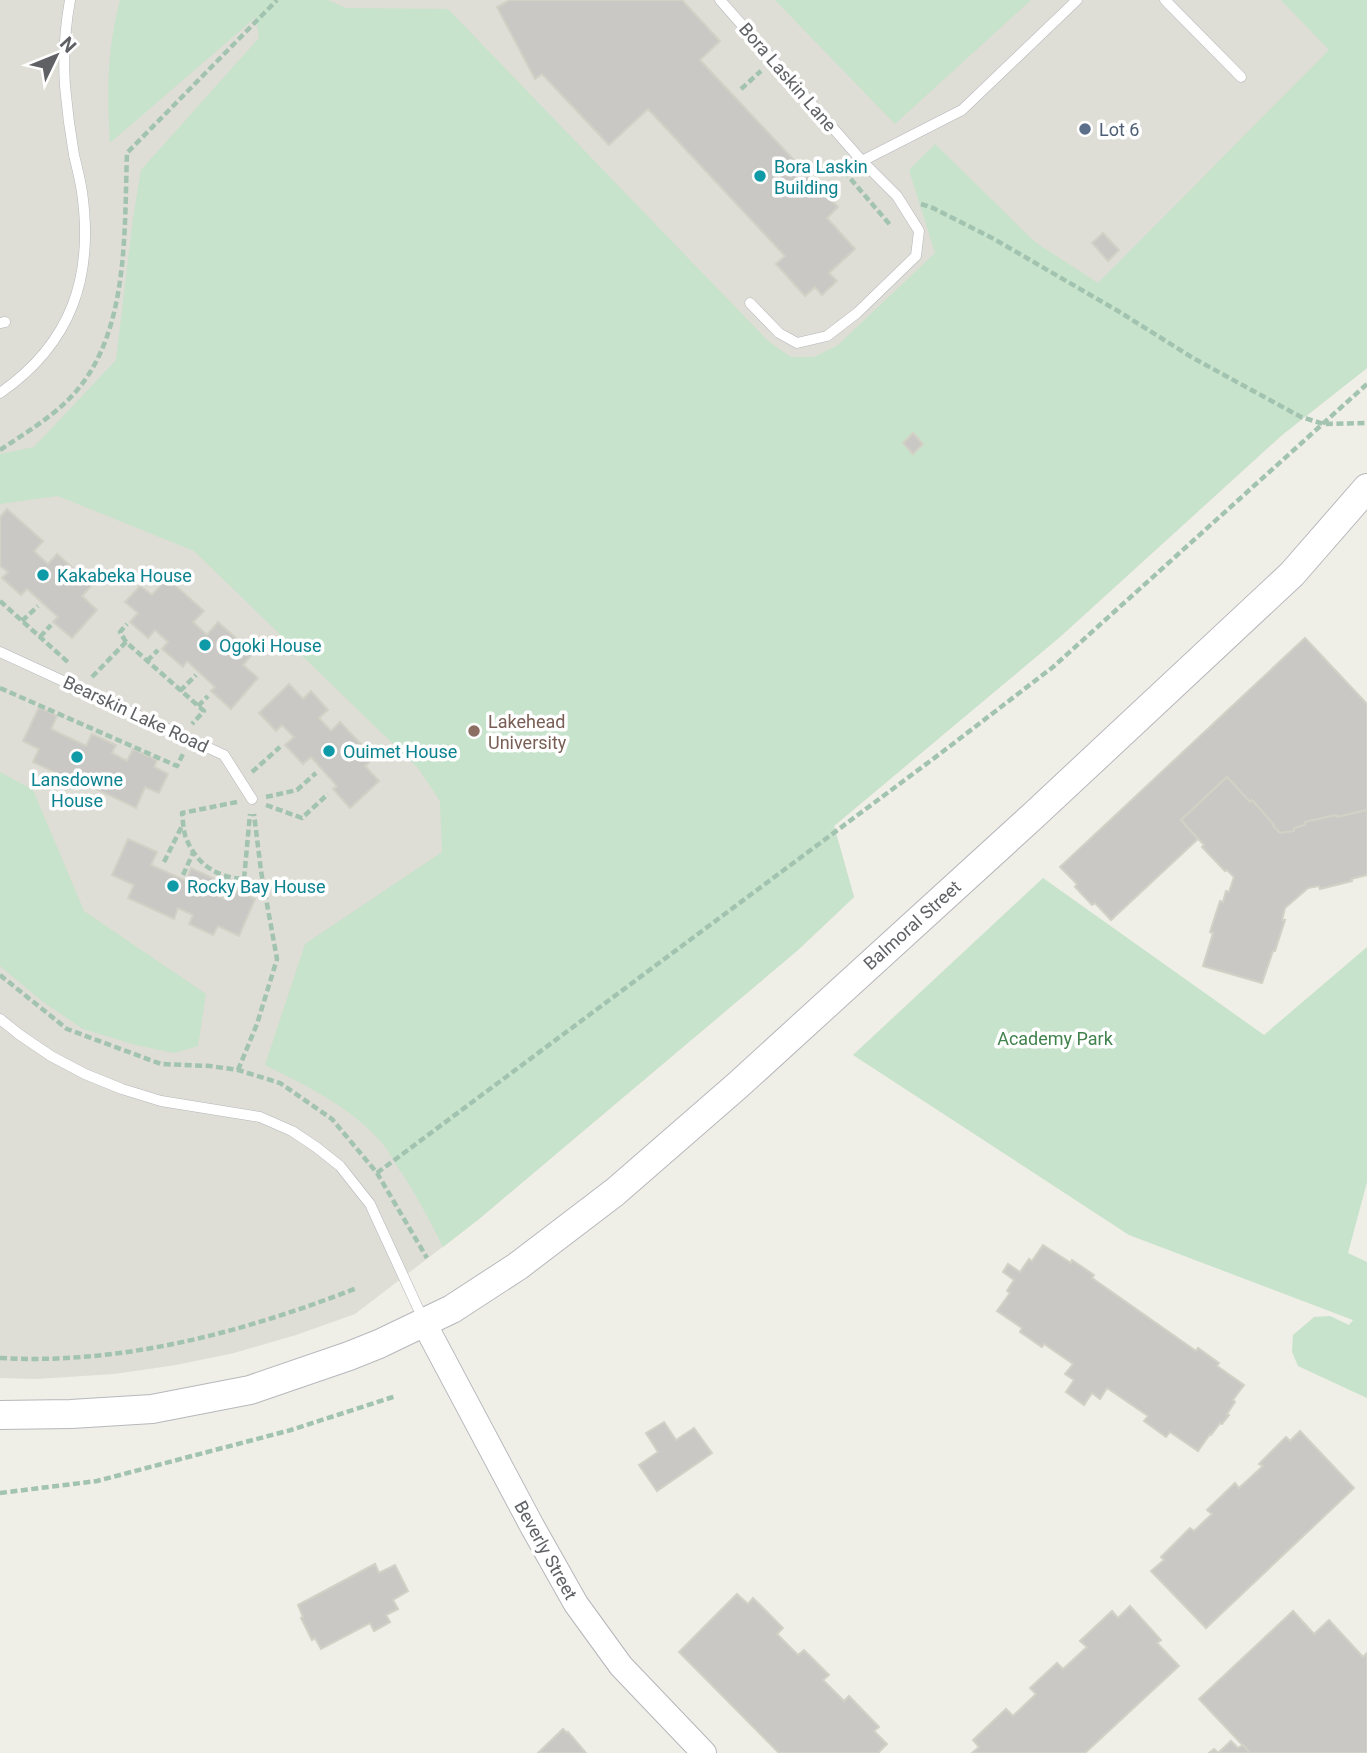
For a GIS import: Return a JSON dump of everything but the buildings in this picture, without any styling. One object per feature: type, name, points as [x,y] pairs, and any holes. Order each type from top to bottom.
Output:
[{"type":"main road","name":"Balmoral Street","points":[[0,1415],[71,1415],[152,1409],[250,1390],[349,1356],[424,1323],[452,1309],[517,1266],[615,1192],[738,1085],[1113,742],[1292,575],[1367,488]]},
{"type":"street","name":"Beverly Street","points":[[424,1323],[576,1604],[621,1666],[704,1753]]},
{"type":"lane","points":[[0,393],[34,365],[60,332],[77,296],[83,268],[86,236],[82,191],[65,83],[65,44],[70,0]]},
{"type":"lane","name":"Bora Laskin Lane","points":[[720,0],[862,161],[897,196],[919,231],[916,256],[857,313],[827,336],[797,343],[779,332],[750,303]]},
{"type":"lane","points":[[862,161],[961,110],[1077,0]]},
{"type":"lane","points":[[1165,0],[1241,77]]},
{"type":"lane","name":"Bearskin Lake Road","points":[[0,652],[224,755],[252,799]]},
{"type":"lane","points":[[0,1019],[51,1056],[122,1089],[161,1101],[260,1117],[292,1130],[316,1147],[340,1166],[370,1204],[424,1323]]},
{"type":"path","points":[[0,450],[70,398],[90,372],[102,347],[121,279],[127,153],[277,0]]},
{"type":"path","points":[[741,89],[761,71]]},
{"type":"path","points":[[868,199],[875,199]]},
{"type":"path","points":[[913,201],[933,208],[994,239],[1193,358],[1301,417],[1324,424],[1367,423]]},
{"type":"path","points":[[377,1172],[1053,667],[1367,384]]},
{"type":"path","points":[[0,601],[75,668]]},
{"type":"path","points":[[22,621],[37,606]]},
{"type":"path","points":[[0,688],[177,766],[186,737],[204,711],[126,642],[120,632],[127,624]]},
{"type":"path","points":[[40,637],[51,625]]},
{"type":"path","points":[[83,673],[91,677],[126,642]]},
{"type":"path","points":[[147,661],[158,650]]},
{"type":"path","points":[[180,691],[196,675]]},
{"type":"path","points":[[198,706],[208,696]]},
{"type":"path","points":[[241,782],[280,747]]},
{"type":"path","points":[[252,799],[244,879],[216,873],[194,853],[184,833],[182,813],[252,799],[297,790],[316,773]]},
{"type":"path","points":[[252,799],[302,818],[328,794]]},
{"type":"path","points":[[238,1070],[257,1024],[277,959],[261,871],[252,799]]},
{"type":"path","points":[[164,862],[183,824]]},
{"type":"path","points":[[183,875],[194,853]]},
{"type":"path","points":[[220,893],[228,877]]},
{"type":"path","points":[[0,1358],[33,1360],[107,1356],[187,1341],[317,1304],[357,1288]]},
{"type":"path","points":[[0,1493],[96,1481],[291,1430],[396,1396]]},
{"type":"shaded area","name":"Lakehead University","points":[[0,0],[1367,0],[1367,368],[1282,435],[1061,636],[834,826],[854,897],[798,950],[479,1219],[355,1314],[234,1353],[176,1365],[114,1374],[36,1379],[0,1378]]},
{"type":"green space","name":"Lakehead University","points":[[120,0],[328,0],[346,8],[448,9],[768,341],[791,357],[814,357],[838,345],[935,253],[909,170],[935,144],[1035,242],[1098,283],[1329,50],[1281,0],[1367,0],[1367,368],[1282,435],[1061,636],[834,826],[854,897],[798,950],[443,1247],[410,1186],[386,1148],[370,1130],[328,1098],[265,1065],[305,944],[442,852],[440,801],[418,768],[194,551],[58,496],[0,504],[0,454],[34,447],[116,360],[141,170],[259,38],[256,17],[110,143],[109,71]]},
{"type":"green space","points":[[775,0],[1031,0],[895,124]]},
{"type":"green space","points":[[0,772],[33,790],[84,911],[206,994],[198,1046],[174,1053],[83,1029],[42,1001],[0,966]]},
{"type":"green space","name":"Academy Park","points":[[1043,878],[1264,1035],[1367,947],[1367,1182],[1348,1253],[1367,1262],[1367,1398],[1298,1366],[1292,1352],[1293,1335],[1314,1317],[1330,1316],[1349,1325],[1353,1320],[1129,1235],[853,1055]]},
{"type":"place","name":"Lot 6","points":[[1085,129]]},
{"type":"place","name":"Bora Laskin Building","points":[[760,176]]},
{"type":"place","name":"Kakabeka House","points":[[43,575]]},
{"type":"place","name":"Ogoki House","points":[[205,645]]},
{"type":"place","name":"Lakehead University","points":[[474,731]]},
{"type":"place","name":"Ouimet House","points":[[329,751]]},
{"type":"place","name":"Lansdowne House","points":[[77,757]]},
{"type":"place","name":"Rocky Bay House","points":[[173,886]]}]
